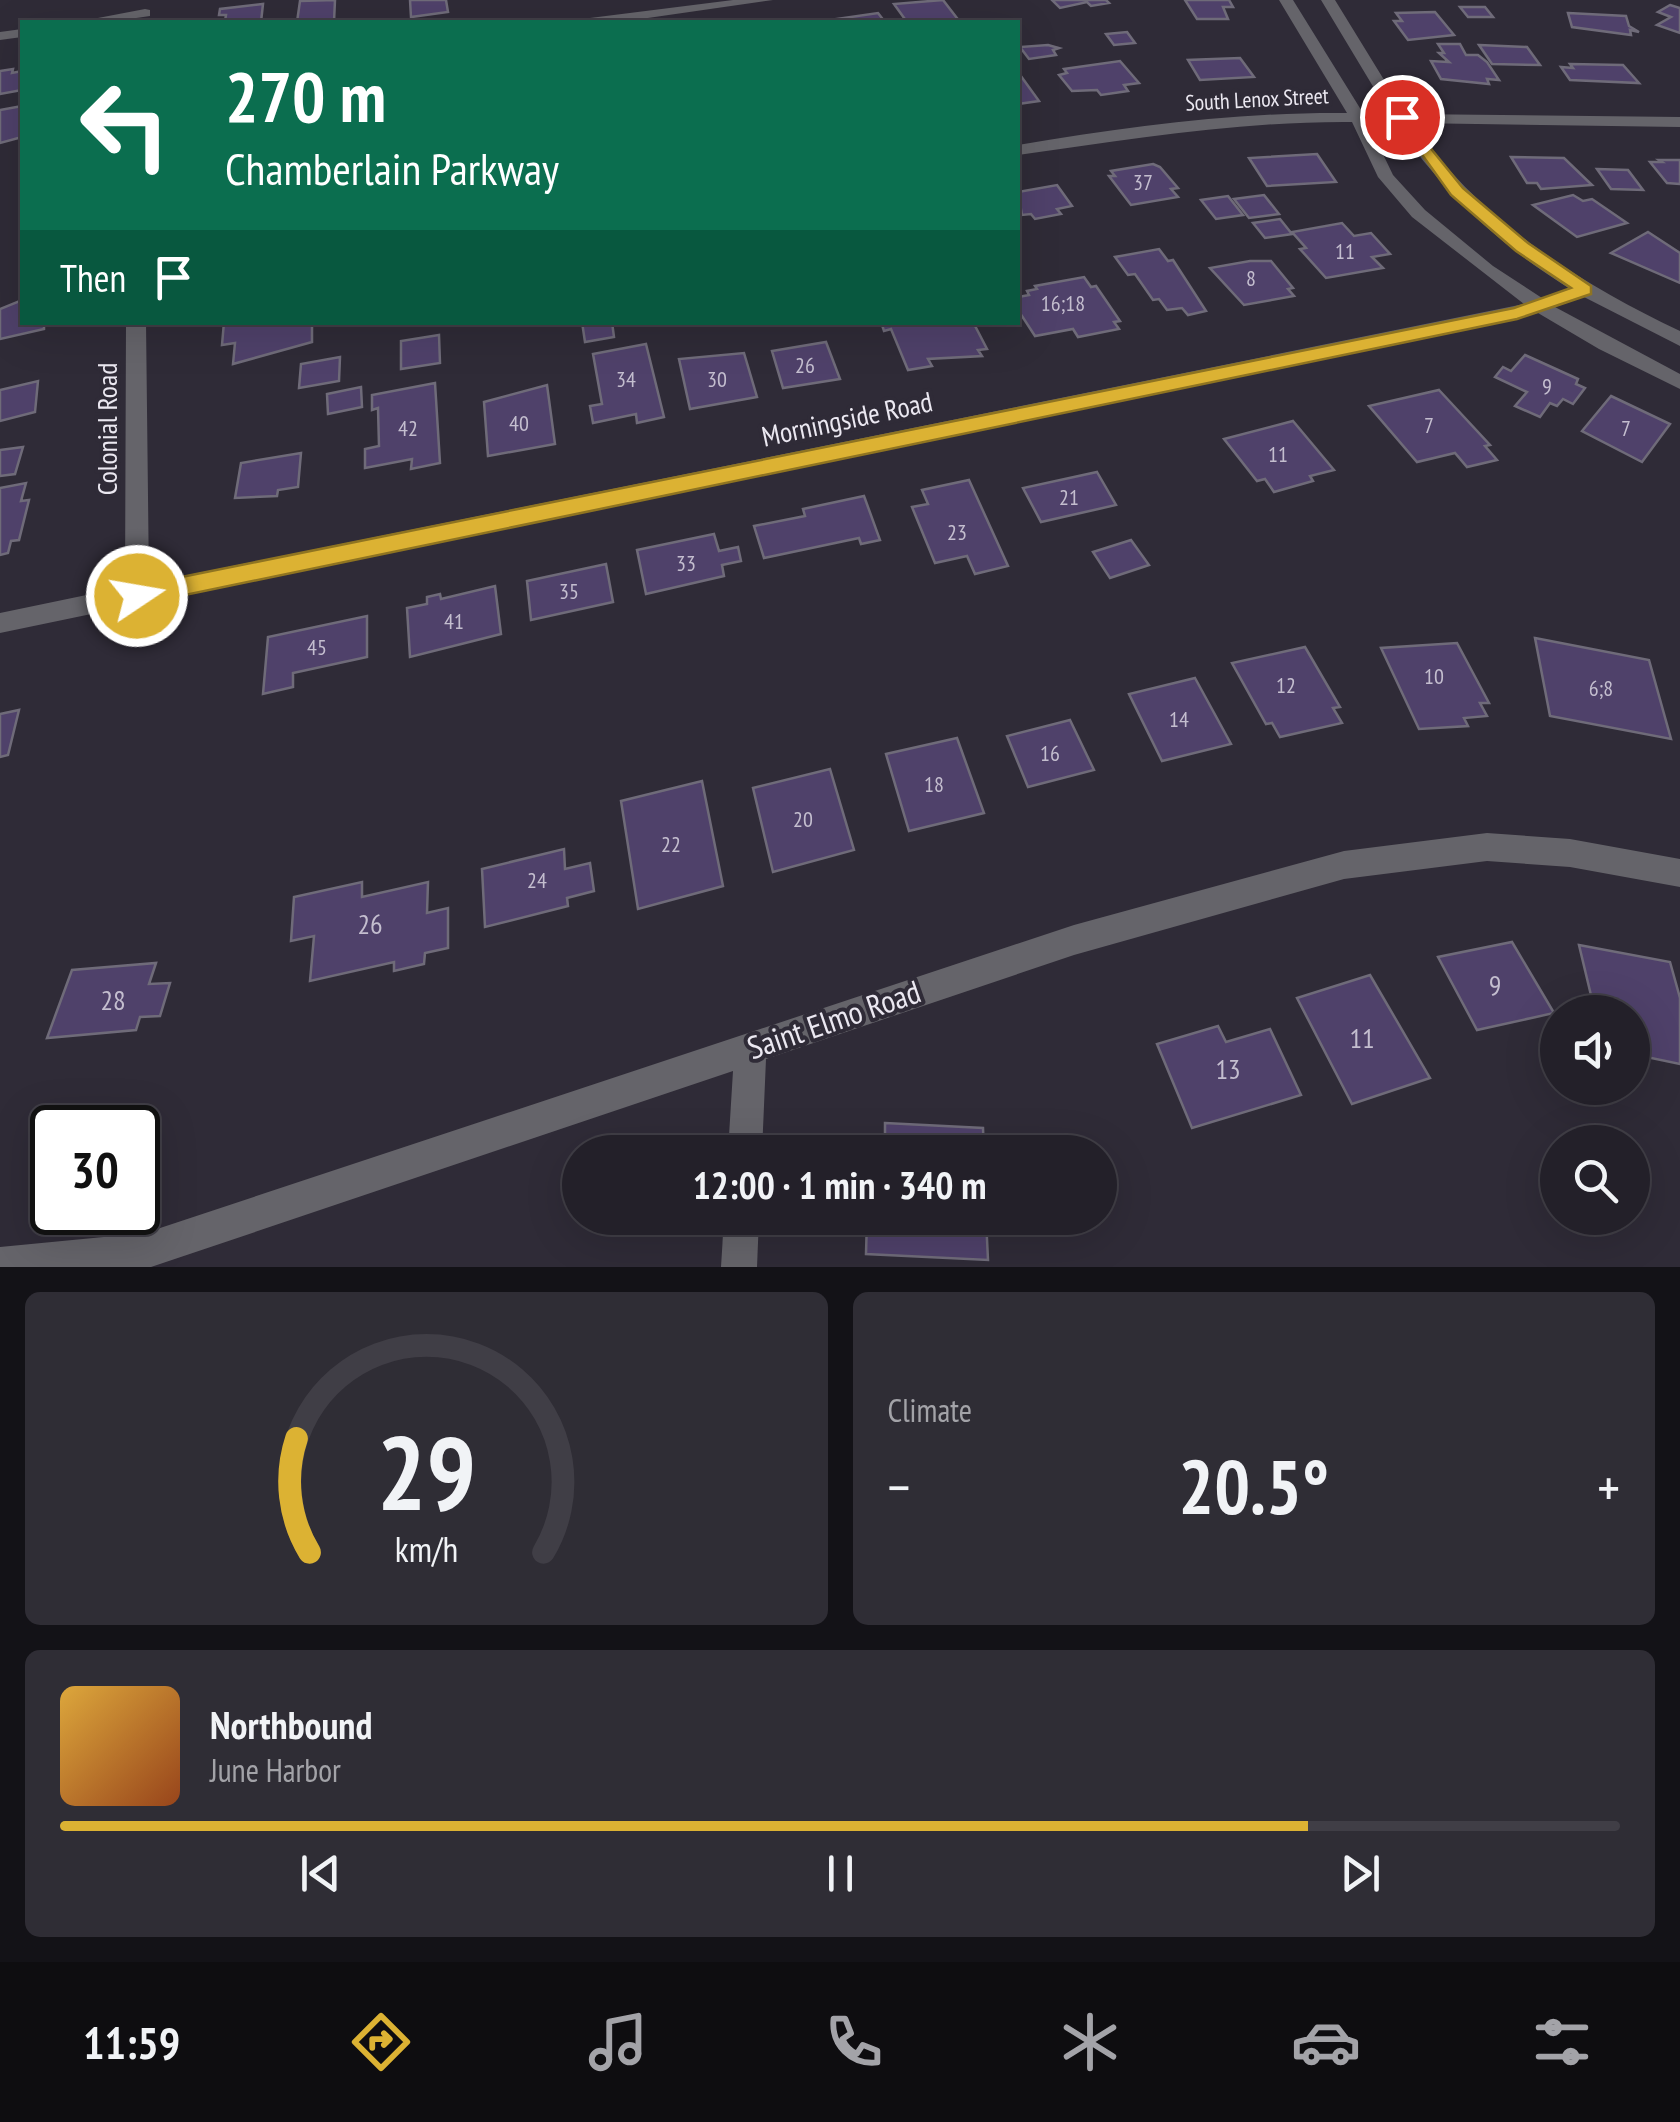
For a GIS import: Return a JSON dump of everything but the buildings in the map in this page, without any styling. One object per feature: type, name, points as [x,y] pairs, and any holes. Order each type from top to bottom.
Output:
[{"type":"street","points":[[606,20],[766,0]]},
{"type":"street","points":[[1286,0],[1357,118],[1377,165],[1410,204],[1473,258],[1545,307],[1680,382]]},
{"type":"street","points":[[1328,0],[1402,117],[1457,192],[1522,247],[1585,290],[1680,339]]},
{"type":"street","points":[[96,20],[145,12]]},
{"type":"street","name":"South Lenox Street","points":[[1020,150],[1189,124],[1402,117],[1680,122]]},
{"type":"street","name":"Morningside Road","points":[[0,623],[1545,307],[1585,290]]},
{"type":"street","name":"Colonial Road","points":[[136,325],[137,596]]},
{"type":"street","name":"Saint Elmo Road","points":[[0,1264],[144,1252],[1074,940],[1344,865],[1486,847],[1570,853],[1680,873]]},
{"type":"street","points":[[747,1135],[750,1048]]},
{"type":"street","points":[[739,1267],[741,1235]]},
{"type":"route","points":[[137,596],[1517,313],[1545,307],[1585,290],[1522,247],[1457,192],[1402,117]]}]
